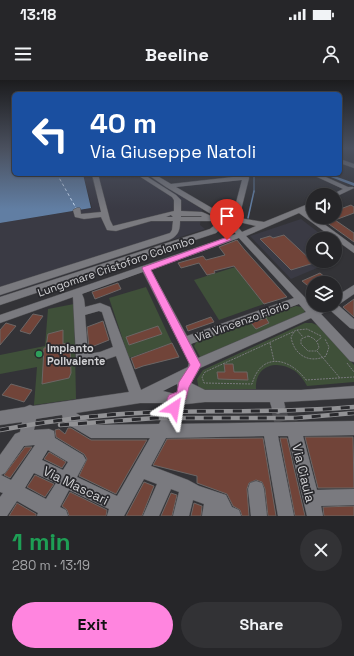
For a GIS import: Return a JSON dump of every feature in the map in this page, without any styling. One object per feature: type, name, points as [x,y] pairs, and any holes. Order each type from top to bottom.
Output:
[{"type":"street","points":[[96,176],[108,227],[112,229],[151,219],[177,216],[264,225]]},
{"type":"street","points":[[144,176],[232,222],[241,235],[313,314],[349,358]]},
{"type":"street","points":[[0,291],[166,238],[173,234],[176,230],[179,202],[166,187],[152,176]]},
{"type":"street","points":[[166,187],[245,176],[232,222]]},
{"type":"street","points":[[319,176],[351,188]]},
{"type":"street","name":"Lungomare Cristoforo Colombo","points":[[0,319],[241,235],[306,207]]},
{"type":"street","points":[[77,210],[78,215],[82,217],[105,214]]},
{"type":"street","points":[[300,210],[354,250]]},
{"type":"street","points":[[0,300],[213,231],[221,223],[232,222]]},
{"type":"street","points":[[146,268],[184,342],[194,368]]},
{"type":"street","points":[[342,297],[354,288]]},
{"type":"street","points":[[76,293],[79,299],[82,358],[92,360],[120,349]]},
{"type":"street","name":"Via Vincenzo Florio","points":[[184,342],[300,300]]},
{"type":"street","points":[[79,313],[98,307],[105,308],[138,397]]},
{"type":"street","points":[[138,397],[194,368],[317,312]]},
{"type":"street","points":[[339,312],[354,325]]},
{"type":"street","points":[[173,401],[183,392],[183,386],[194,368]]},
{"type":"street","points":[[173,401],[164,391],[165,385],[171,381],[179,382],[183,386],[205,396]]},
{"type":"street","points":[[0,418],[30,412],[138,397],[173,401],[205,396],[277,402],[301,396],[354,392]]},
{"type":"street","points":[[68,407],[69,417],[94,432],[165,427],[354,429]]},
{"type":"street","points":[[26,438],[30,412]]},
{"type":"street","points":[[118,511],[165,427]]},
{"type":"street","points":[[282,428],[286,516]]},
{"type":"street","name":"Via Ciaula","points":[[282,428],[310,498],[315,516]]},
{"type":"street","points":[[0,468],[20,439],[26,438],[48,438],[78,460],[66,480],[51,514],[7,487]]},
{"type":"street","points":[[0,512],[7,487],[31,463],[48,438]]},
{"type":"street","name":"Via Mascari","points":[[31,463],[66,480],[118,511]]},
{"type":"street","points":[[140,470],[213,499],[223,515]]},
{"type":"street","points":[[151,516],[167,480]]},
{"type":"street","points":[[181,516],[188,488]]},
{"type":"street","points":[[256,489],[259,516]]},
{"type":"street","points":[[310,498],[354,497]]},
{"type":"path","points":[[297,330],[293,333],[291,342],[297,353],[309,360],[323,358],[329,352],[329,347],[323,337]]},
{"type":"path","points":[[297,330],[303,337],[311,337],[317,341],[319,348],[316,351]]},
{"type":"path","points":[[333,348],[323,337],[313,330],[297,330],[205,372],[202,377],[204,383],[252,384],[253,375],[257,368],[264,364],[274,362],[290,365],[298,370],[306,380],[354,377]]},
{"type":"path","points":[[303,337],[301,342],[303,347],[308,351],[316,351],[340,378]]},
{"type":"path","points":[[317,341],[323,337]]},
{"type":"path","points":[[270,343],[274,362]]},
{"type":"path","points":[[349,358],[354,372]]},
{"type":"shaded area","points":[[84,176],[148,176],[202,209],[200,225],[205,229],[0,296],[0,223],[92,208]]},
{"type":"shaded area","points":[[301,219],[318,232],[306,232],[306,268],[317,268],[291,279],[250,236]]},
{"type":"green space","points":[[235,267],[264,304],[219,320],[194,280]]},
{"type":"green space","points":[[146,287],[172,343],[129,358],[109,298]]},
{"type":"green space","name":"Impianto Polivalente","points":[[74,304],[76,399],[34,405],[37,367],[0,374],[0,355],[45,346],[48,309]]},
{"type":"green space","points":[[296,306],[302,307],[305,310],[304,313],[204,358],[200,357],[194,346],[197,341]]},
{"type":"green space","points":[[305,323],[312,323],[319,326],[354,365],[354,382],[307,386],[295,371],[281,365],[274,365],[268,366],[259,374],[256,389],[199,390],[197,379],[203,370]]},
{"type":"water","points":[[0,168],[12,168],[12,176],[83,176],[91,208],[0,223]]},
{"type":"building","points":[[351,205],[354,207],[354,213],[342,217],[342,208]]},
{"type":"building","points":[[329,224],[341,224],[354,233],[354,242],[342,232]]},
{"type":"building","points":[[284,235],[306,256],[306,265],[291,270],[260,239],[270,236],[273,238]]},
{"type":"building","points":[[237,240],[287,297],[264,304],[234,266],[214,271],[215,273],[207,275],[199,263],[181,268],[178,263],[203,256],[206,260],[225,255],[219,247]]},
{"type":"building","points":[[320,273],[324,276],[313,276]]},
{"type":"building","points":[[306,279],[306,284],[302,281]]},
{"type":"building","points":[[118,283],[121,289],[95,299],[92,292]]},
{"type":"building","points":[[354,299],[354,317],[343,307]]},
{"type":"building","points":[[33,314],[43,316],[30,334],[20,331]]},
{"type":"building","points":[[211,317],[214,322],[188,331],[186,326]]},
{"type":"building","points":[[266,318],[269,323],[256,329],[251,323]]},
{"type":"building","points":[[103,321],[109,340],[89,348],[87,327]]},
{"type":"building","points":[[6,323],[16,326],[0,345],[0,330]]},
{"type":"building","points":[[158,326],[162,334],[129,345],[126,337]]},
{"type":"building","points":[[63,330],[63,344],[68,343],[70,347],[71,373],[69,378],[42,384],[44,348],[46,348],[48,334]]},
{"type":"building","points":[[172,343],[179,357],[135,369],[131,358]]},
{"type":"building","points":[[224,364],[233,364],[234,372],[247,372],[248,380],[218,379],[217,372],[225,372]]},
{"type":"building","points":[[11,384],[32,390],[24,402],[2,395]]},
{"type":"building","points":[[68,428],[71,428],[91,440],[147,440],[116,494],[79,476],[87,459],[84,454],[56,437],[55,430],[59,429],[65,434]]},
{"type":"building","points":[[305,437],[353,437],[354,488],[318,488]]},
{"type":"building","points":[[263,438],[276,516],[268,516],[265,489],[262,482],[256,480],[249,483],[247,489],[249,516],[242,516],[240,510],[233,506],[227,494],[197,483],[197,476],[153,465],[167,439]]},
{"type":"building","points":[[280,438],[287,438],[305,516],[295,516]]},
{"type":"building","points":[[25,447],[32,447],[10,478],[4,475]]},
{"type":"building","points":[[49,452],[66,462],[62,468],[44,459]]},
{"type":"building","points":[[35,475],[54,484],[45,497],[27,487]]},
{"type":"building","points":[[144,482],[154,486],[142,516],[126,516]]},
{"type":"building","points":[[70,492],[107,510],[106,516],[69,516],[67,510],[62,506]]},
{"type":"building","points":[[171,493],[177,495],[172,516],[161,516]]},
{"type":"building","points":[[17,503],[36,514],[36,516],[9,516]]},
{"type":"building","points":[[194,503],[202,506],[201,516],[191,516]]},
{"type":"building","points":[[354,506],[354,516],[324,516],[323,507]]},
{"type":"waterway","points":[[254,176],[254,191]]},
{"type":"waterway","points":[[330,176],[354,185]]},
{"type":"waterway","points":[[248,218],[254,191]]},
{"type":"ferry route","points":[[58,176],[76,208]]},
{"type":"tunnel","points":[[278,407],[282,423]]},
{"type":"tunnel","points":[[167,423],[174,408]]},
{"type":"railway","points":[[0,430],[39,423],[117,414],[182,411],[305,410],[354,407]]},
{"type":"railway","points":[[60,425],[156,418],[296,418],[354,413]]},
{"type":"place","name":"Impianto Polivalente","points":[[39,354]]},
{"type":"route","points":[[174,408],[173,399],[180,398],[182,395],[184,389],[183,386],[195,368],[195,365],[146,268],[227,240]]}]
